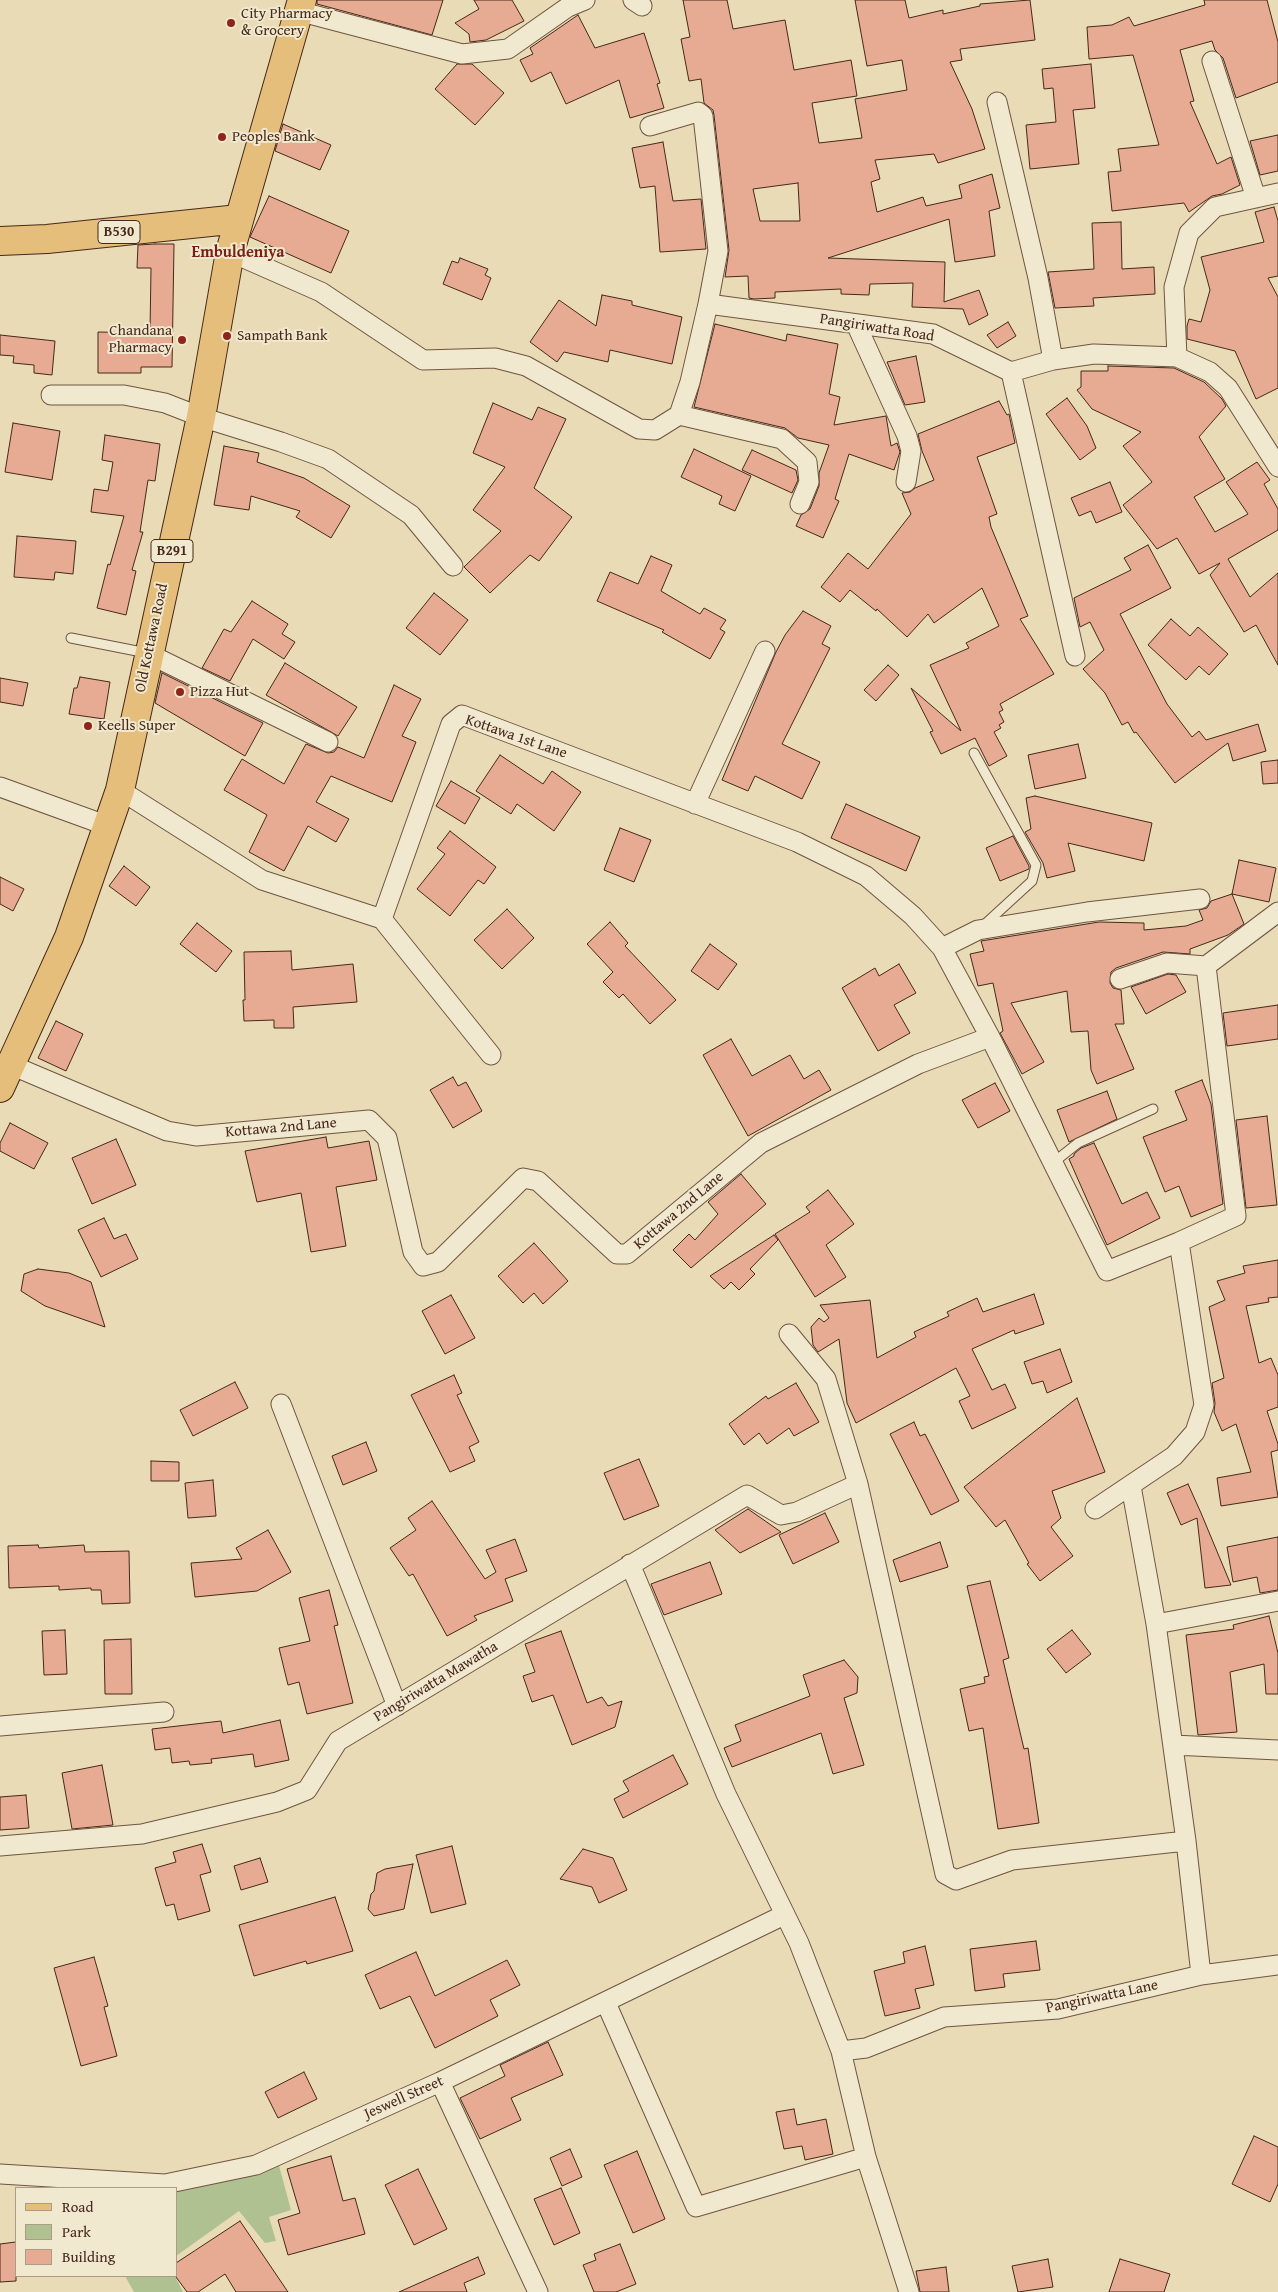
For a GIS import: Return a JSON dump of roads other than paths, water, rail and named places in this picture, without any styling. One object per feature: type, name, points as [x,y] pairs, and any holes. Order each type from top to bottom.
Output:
[{"type":"main road","name":"Old Kottawa Road","points":[[5,1076],[69,937],[120,790],[201,418],[230,252],[300,6]]},
{"type":"main road","name":"B530","points":[[0,242],[47,239],[239,219]]},
{"type":"street","points":[[300,6],[462,54],[508,49],[568,7],[585,0]]},
{"type":"street","points":[[1212,61],[1256,198]]},
{"type":"street","points":[[997,102],[1038,278],[1053,360]]},
{"type":"street","points":[[230,252],[321,292],[423,360],[495,358],[526,366],[638,429],[655,430],[679,415],[690,382],[718,251],[703,116],[698,112],[650,126]]},
{"type":"street","points":[[1177,357],[1174,287],[1189,233],[1215,207],[1278,193]]},
{"type":"street","name":"Pangiriwatta Road","points":[[708,304],[933,334],[1011,372]]},
{"type":"street","points":[[856,324],[907,436],[911,451],[906,482]]},
{"type":"street","points":[[1075,656],[1011,372],[1053,360],[1094,354],[1177,357],[1210,372],[1228,388],[1278,467]]},
{"type":"street","points":[[51,395],[124,395],[165,403],[201,418],[282,442],[328,459],[412,515],[453,566]]},
{"type":"street","points":[[679,415],[782,439],[807,462],[809,482],[800,504]]},
{"type":"street","points":[[695,804],[765,651]]},
{"type":"street","points":[[149,654],[328,742]]},
{"type":"street","name":"Kottawa 1st Lane","points":[[382,919],[451,724],[462,715],[797,842],[866,876],[913,916],[942,948],[990,1036],[1107,1271],[1180,1242]]},
{"type":"street","points":[[0,787],[108,826]]},
{"type":"street","points":[[120,790],[262,880],[382,919],[491,1055]]},
{"type":"street","points":[[942,948],[978,930],[1088,912],[1200,899]]},
{"type":"street","points":[[1120,979],[1167,963],[1206,966],[1278,912]]},
{"type":"street","points":[[1095,1509],[1174,1456],[1195,1432],[1204,1405],[1180,1242],[1236,1216],[1206,966]]},
{"type":"street","name":"Kottawa 2nd Lane","points":[[5,1076],[167,1131],[196,1136],[370,1120],[387,1138],[413,1252],[423,1266],[438,1262],[523,1178],[538,1180],[617,1254],[627,1254],[761,1143],[918,1064],[990,1036]]},
{"type":"street","points":[[789,1334],[826,1379],[858,1484],[945,1874],[956,1880],[1012,1860],[1186,1842]]},
{"type":"street","points":[[281,1404],[397,1706]]},
{"type":"street","name":"Pangiriwatta Mawatha","points":[[0,1846],[142,1834],[277,1802],[307,1790],[338,1741],[747,1495],[781,1514],[797,1512],[858,1484]]},
{"type":"street","points":[[1131,1486],[1156,1624],[1186,1842],[1201,1975]]},
{"type":"street","points":[[630,1564],[726,1794],[799,1943],[841,2051],[866,2157],[909,2292]]},
{"type":"street","points":[[1156,1624],[1278,1601]]},
{"type":"street","points":[[0,1726],[164,1712]]},
{"type":"street","points":[[1173,1745],[1278,1750]]},
{"type":"street","name":"Jeswell Street","points":[[0,2174],[165,2184],[256,2165],[440,2082],[784,1915]]},
{"type":"street","name":"Pangiriwatta Lane","points":[[841,2051],[866,2048],[944,2017],[1058,2009],[1201,1975],[1278,1965]]},
{"type":"street","points":[[606,2003],[696,2208],[866,2157]]},
{"type":"street","points":[[440,2082],[538,2292]]},
{"type":"lane","points":[[71,638],[149,654]]},
{"type":"lane","points":[[974,753],[1036,865],[1032,881],[978,930]]},
{"type":"lane","points":[[1054,1162],[1078,1143],[1153,1109]]},
{"type":"place","name":"City Pharmacy & Grocery","points":[[231,23]]},
{"type":"place","name":"Peoples Bank","points":[[222,137]]},
{"type":"place","name":"Sampath Bank","points":[[227,336]]},
{"type":"place","name":"Chandana Pharmacy","points":[[182,340]]},
{"type":"place","name":"Pizza Hut","points":[[180,692]]},
{"type":"place","name":"Keells Super","points":[[88,726]]},
{"type":"district","name":"Embuldeniya","points":[[238,253]]}]
